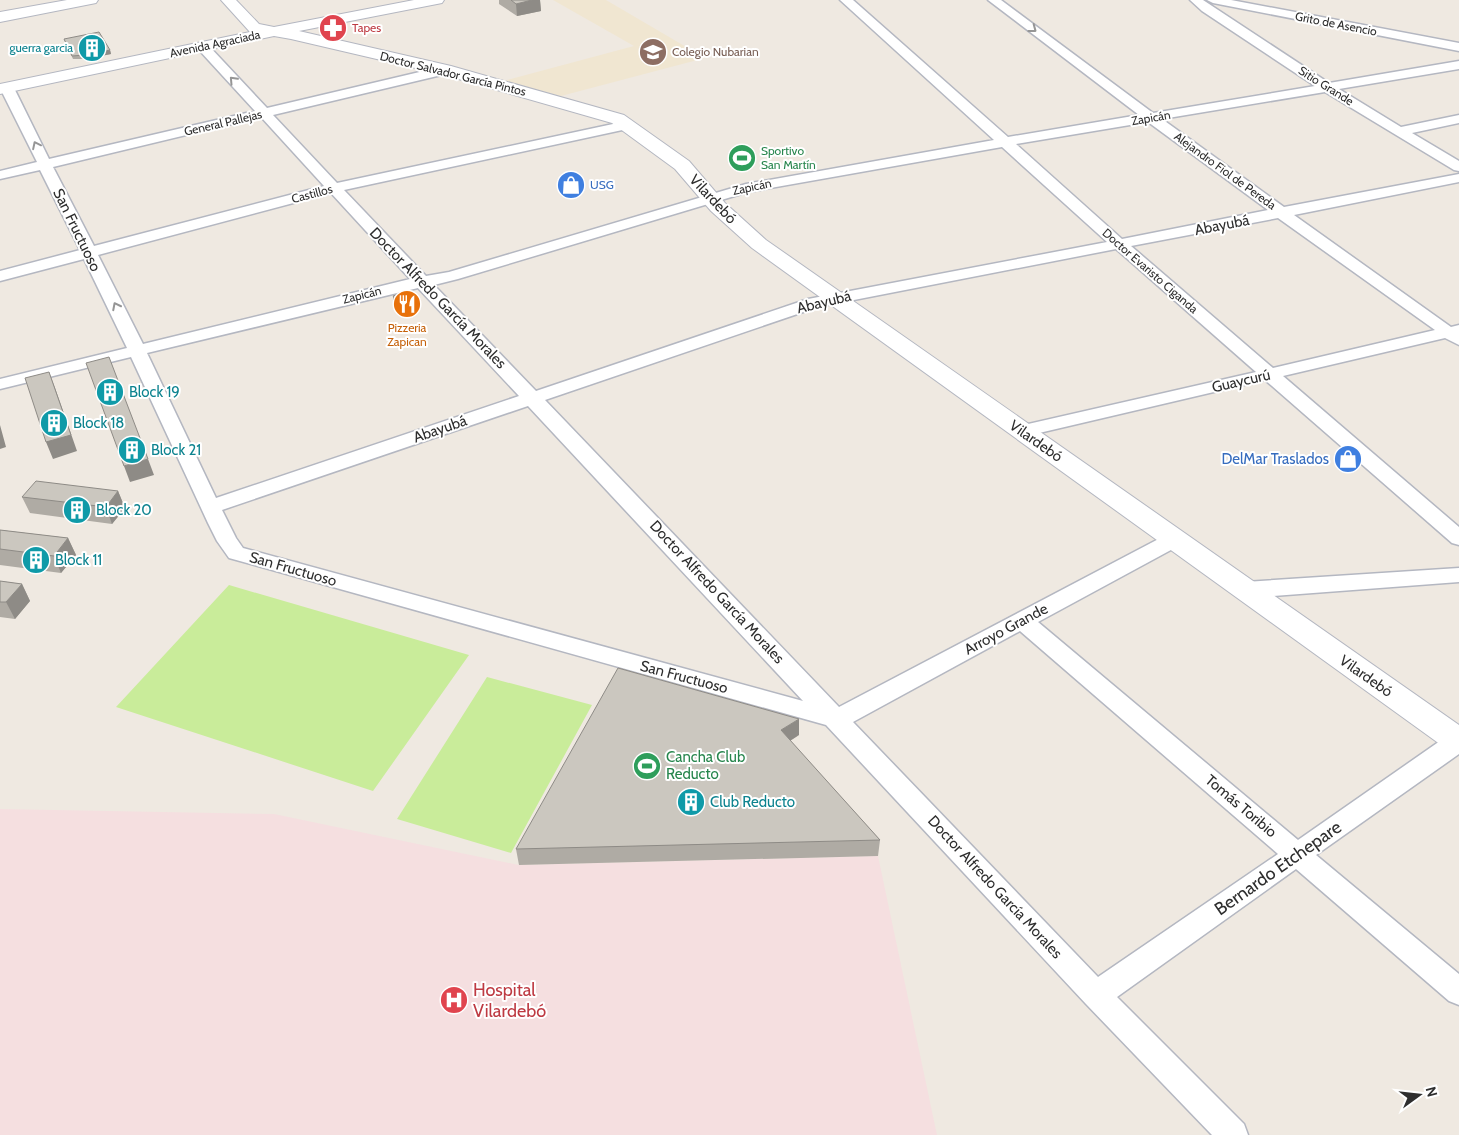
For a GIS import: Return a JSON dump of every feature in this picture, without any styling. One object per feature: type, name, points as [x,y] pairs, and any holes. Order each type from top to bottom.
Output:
[{"type":"street","points":[[0,17],[91,0]]},
{"type":"street","points":[[228,0],[254,28],[276,31]]},
{"type":"street","name":"Avenida Agraciada","points":[[2,83],[203,47],[437,0]]},
{"type":"street","name":"Doctor Evaristo Ciganda","points":[[846,0],[1120,245],[1459,538]]},
{"type":"street","name":"Alejandro Fiol de Pereda","points":[[994,0],[1282,213],[1456,334]]},
{"type":"street","name":"Sitio Grande","points":[[1196,0],[1206,9],[1326,87],[1459,167]]},
{"type":"street","name":"Grito de Asencio","points":[[1213,0],[1435,44],[1459,46]]},
{"type":"street","name":"Doctor Salvador García Pintos","points":[[276,31],[445,70],[603,114],[618,119],[627,125]]},
{"type":"street","points":[[1435,44],[1459,51]]},
{"type":"street","name":"Doctor Alfredo García Morales","points":[[203,47],[421,281],[1096,995],[1233,1135]]},
{"type":"street","name":"Zapicán","points":[[0,384],[421,281],[452,276],[746,188],[1004,142],[1459,66]]},
{"type":"street","name":"General Pallejas","points":[[0,175],[445,70]]},
{"type":"street","name":"San Fructuoso","points":[[2,83],[138,350],[226,541],[236,553],[837,719]]},
{"type":"street","points":[[1400,131],[1459,119]]},
{"type":"street","name":"Castillos","points":[[0,276],[334,188],[627,125]]},
{"type":"street","name":"Vilardebó","points":[[627,125],[682,166],[710,198],[748,236],[1459,741]]},
{"type":"street","name":"Abayubá","points":[[211,507],[814,303],[1459,178]]},
{"type":"street","name":"Guaycurú","points":[[1022,431],[1268,374],[1456,334]]},
{"type":"street","name":"Arroyo Grande","points":[[837,719],[1175,539]]},
{"type":"street","points":[[1245,590],[1459,575]]},
{"type":"street","name":"Tomás Toribio","points":[[1022,621],[1459,992]]},
{"type":"street","name":"Bernardo Etchepare","points":[[1096,995],[1459,741]]},
{"type":"shaded area","name":"Colegio Nubarian","points":[[553,0],[606,0],[705,58],[561,96],[503,81],[634,46]]},
{"type":"shaded area","name":"Hospital Vilardebó","points":[[0,809],[274,814],[519,865],[878,856],[937,1135],[0,1135]]},
{"type":"green space","points":[[229,585],[469,655],[373,791],[116,707]]},
{"type":"green space","points":[[487,677],[592,705],[511,853],[397,819]]},
{"type":"building","points":[[511,0],[532,0],[516,4]]},
{"type":"building","name":"guerra garcia","points":[[99,32],[110,50],[72,56],[64,39]]},
{"type":"building","name":"Pizzeria Zapican","points":[[409,291],[420,303],[403,309],[393,296]]},
{"type":"building","points":[[109,357],[148,459],[124,466],[86,363]]},
{"type":"building","name":"Block 18","points":[[49,372],[71,435],[46,442],[25,378]]},
{"type":"building","points":[[36,481],[118,491],[106,507],[22,497]]},
{"type":"building","points":[[0,530],[68,538],[54,556],[0,549]]},
{"type":"building","points":[[0,581],[22,584],[6,602],[0,602]]},
{"type":"building","name":"Club Reducto","points":[[618,668],[799,719],[781,730],[880,840],[516,849]]},
{"type":"place","name":"Tapes","points":[[333,28]]},
{"type":"place","name":"guerra garcia","points":[[92,48]]},
{"type":"place","name":"Colegio Nubarian","points":[[653,52]]},
{"type":"place","name":"Sportivo San Martín","points":[[742,158]]},
{"type":"place","name":"USG","points":[[571,185]]},
{"type":"place","name":"Pizzeria Zapican","points":[[407,304]]},
{"type":"place","name":"Block 19","points":[[110,392]]},
{"type":"place","name":"Block 18","points":[[54,423]]},
{"type":"place","name":"Block 21","points":[[132,450]]},
{"type":"place","name":"DelMar Traslados","points":[[1348,459]]},
{"type":"place","name":"Block 20","points":[[77,510]]},
{"type":"place","name":"Block 11","points":[[36,560]]},
{"type":"place","name":"Cancha Club Reducto","points":[[647,766]]},
{"type":"place","name":"Club Reducto","points":[[691,802]]},
{"type":"place","name":"Hospital Vilardebó","points":[[454,1000]]}]
